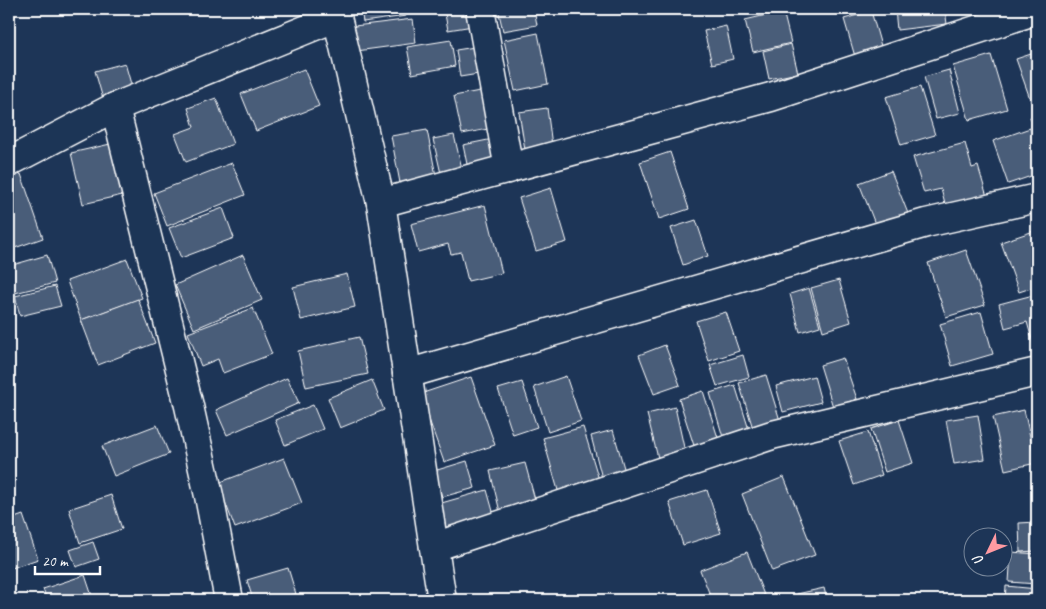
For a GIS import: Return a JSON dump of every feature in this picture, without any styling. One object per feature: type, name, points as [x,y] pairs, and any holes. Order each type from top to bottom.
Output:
[{"type":"street","points":[[480,9],[509,169]]},
{"type":"street","points":[[381,203],[771,97],[1037,10]]},
{"type":"street","points":[[9,162],[115,107],[337,13],[381,203],[442,600]]},
{"type":"street","points":[[115,107],[189,406],[229,600]]},
{"type":"street","points":[[407,374],[926,223],[1037,198]]},
{"type":"street","points":[[434,547],[772,435],[1037,372]]},
{"type":"building","points":[[361,9],[405,9],[406,16],[363,22]]},
{"type":"building","points":[[444,9],[470,9],[473,26],[448,30]]},
{"type":"building","points":[[498,9],[534,9],[537,25],[503,31]]},
{"type":"building","points":[[895,9],[945,9],[947,24],[897,30]]},
{"type":"building","points":[[783,11],[791,43],[753,52],[745,20]]},
{"type":"building","points":[[871,11],[883,53],[856,60],[844,19]]},
{"type":"building","points":[[413,19],[416,43],[349,52],[346,27]]},
{"type":"building","points":[[726,26],[733,59],[712,64],[704,31]]},
{"type":"building","points":[[538,33],[548,84],[515,91],[504,40]]},
{"type":"building","points":[[451,40],[455,66],[412,74],[407,47]]},
{"type":"building","points":[[791,44],[798,73],[769,79],[763,51]]},
{"type":"building","points":[[481,46],[485,73],[460,77],[456,50]]},
{"type":"building","points":[[1037,52],[1037,106],[1033,107],[1016,59]]},
{"type":"building","points":[[991,55],[1007,109],[969,120],[953,66]]},
{"type":"building","points":[[125,63],[133,91],[103,99],[95,71]]},
{"type":"building","points":[[304,69],[319,106],[256,131],[241,94]]},
{"type":"building","points":[[949,70],[960,113],[936,119],[924,77]]},
{"type":"building","points":[[920,87],[935,135],[901,145],[886,97]]},
{"type":"building","points":[[485,90],[493,128],[462,134],[454,96]]},
{"type":"building","points":[[216,98],[233,144],[186,162],[175,134],[194,127],[188,108]]},
{"type":"building","points":[[547,108],[553,153],[526,156],[519,112]]},
{"type":"building","points":[[1037,115],[1037,138],[1030,117]]},
{"type":"building","points":[[1030,128],[1037,149],[1037,174],[1008,184],[993,141]]},
{"type":"building","points":[[427,130],[437,181],[401,188],[391,136]]},
{"type":"building","points":[[454,135],[463,173],[442,178],[433,139]]},
{"type":"building","points":[[493,139],[498,163],[468,169],[463,145]]},
{"type":"building","points":[[119,142],[131,193],[83,204],[71,153]]},
{"type":"building","points":[[965,143],[972,168],[978,166],[988,200],[947,212],[941,189],[924,193],[913,157]]},
{"type":"building","points":[[670,152],[689,209],[659,219],[640,162]]},
{"type":"building","points":[[232,163],[245,195],[167,226],[154,193]]},
{"type":"building","points":[[891,171],[909,216],[877,229],[859,183]]},
{"type":"building","points":[[21,174],[43,238],[9,250],[9,178]]},
{"type":"building","points":[[551,188],[567,242],[536,251],[519,198]]},
{"type":"building","points":[[485,205],[502,273],[468,281],[461,252],[451,254],[448,244],[418,252],[411,224]]},
{"type":"building","points":[[223,208],[234,238],[181,258],[169,228]]},
{"type":"building","points":[[696,220],[708,256],[683,265],[671,228]]},
{"type":"building","points":[[1034,231],[1037,240],[1037,286],[1019,292],[1001,242]]},
{"type":"building","points":[[966,250],[985,305],[946,317],[928,263]]},
{"type":"building","points":[[47,255],[55,283],[11,294],[9,266]]},
{"type":"building","points":[[243,255],[262,300],[194,329],[175,285]]},
{"type":"building","points":[[127,259],[142,298],[81,320],[67,281]]},
{"type":"building","points":[[347,274],[355,307],[301,320],[293,287]]},
{"type":"building","points":[[839,280],[851,322],[823,331],[811,288]]},
{"type":"building","points":[[55,286],[61,306],[20,316],[15,296]]},
{"type":"building","points":[[809,288],[820,326],[800,332],[790,294]]},
{"type":"building","points":[[1037,294],[1037,349],[1035,350],[1027,322],[1005,328],[999,304]]},
{"type":"building","points":[[138,299],[155,343],[98,365],[81,320]]},
{"type":"building","points":[[253,308],[272,354],[223,373],[218,359],[201,366],[188,333]]},
{"type":"building","points":[[726,312],[739,351],[709,361],[696,321]]},
{"type":"building","points":[[981,312],[993,354],[952,366],[940,324]]},
{"type":"building","points":[[359,337],[368,374],[306,387],[298,351]]},
{"type":"building","points":[[665,345],[680,385],[654,394],[639,355]]},
{"type":"building","points":[[743,355],[749,377],[717,386],[710,365]]},
{"type":"building","points":[[843,358],[857,399],[833,407],[820,365]]},
{"type":"building","points":[[766,375],[782,427],[755,435],[739,383]]},
{"type":"building","points":[[566,376],[581,421],[548,432],[534,387]]},
{"type":"building","points":[[814,376],[821,402],[783,412],[776,386]]},
{"type":"building","points":[[471,377],[495,445],[444,462],[420,394]]},
{"type":"building","points":[[287,378],[299,403],[227,435],[216,410]]},
{"type":"building","points":[[372,380],[384,410],[340,428],[328,398]]},
{"type":"building","points":[[522,382],[537,427],[513,435],[498,389]]},
{"type":"building","points":[[735,385],[751,436],[725,444],[710,393]]},
{"type":"building","points":[[703,391],[721,447],[697,455],[679,399]]},
{"type":"building","points":[[313,405],[323,429],[285,445],[275,420]]},
{"type":"building","points":[[675,407],[685,452],[658,458],[647,414]]},
{"type":"building","points":[[1024,410],[1036,463],[1005,470],[993,417]]},
{"type":"building","points":[[978,415],[985,459],[954,464],[946,420]]},
{"type":"building","points":[[899,420],[913,463],[885,472],[871,429]]},
{"type":"building","points":[[157,425],[169,454],[114,476],[102,446]]},
{"type":"building","points":[[583,427],[600,483],[559,494],[543,438]]},
{"type":"building","points":[[613,430],[626,475],[603,482],[591,436]]},
{"type":"building","points":[[868,432],[882,475],[854,485],[839,441]]},
{"type":"building","points":[[284,458],[302,503],[235,528],[218,483]]},
{"type":"building","points":[[467,461],[475,488],[442,497],[434,471]]},
{"type":"building","points":[[9,463],[14,482],[9,484]]},
{"type":"building","points":[[525,463],[537,507],[501,516],[490,471]]},
{"type":"building","points":[[784,477],[815,555],[772,571],[742,494]]},
{"type":"building","points":[[487,490],[496,522],[440,538],[431,506]]},
{"type":"building","points":[[707,490],[721,533],[683,545],[669,502]]},
{"type":"building","points":[[111,495],[122,529],[80,543],[69,509]]},
{"type":"building","points":[[23,515],[38,559],[9,569],[9,520]]},
{"type":"building","points":[[1037,522],[1037,551],[1020,552],[1019,523]]},
{"type":"building","points":[[93,542],[99,559],[76,567],[70,550]]},
{"type":"building","points":[[747,552],[766,600],[712,600],[700,570]]},
{"type":"building","points":[[1014,552],[1037,554],[1037,584],[1009,582],[1009,576],[1014,576]]},
{"type":"building","points":[[288,568],[296,594],[274,600],[253,600],[247,580]]},
{"type":"building","points":[[85,575],[93,599],[47,600],[43,589]]},
{"type":"building","points":[[1006,586],[1037,589],[1037,600],[1005,600]]},
{"type":"building","points":[[824,588],[827,600],[798,600],[797,594]]},
{"type":"building","points":[[296,594],[298,600],[274,600]]}]
